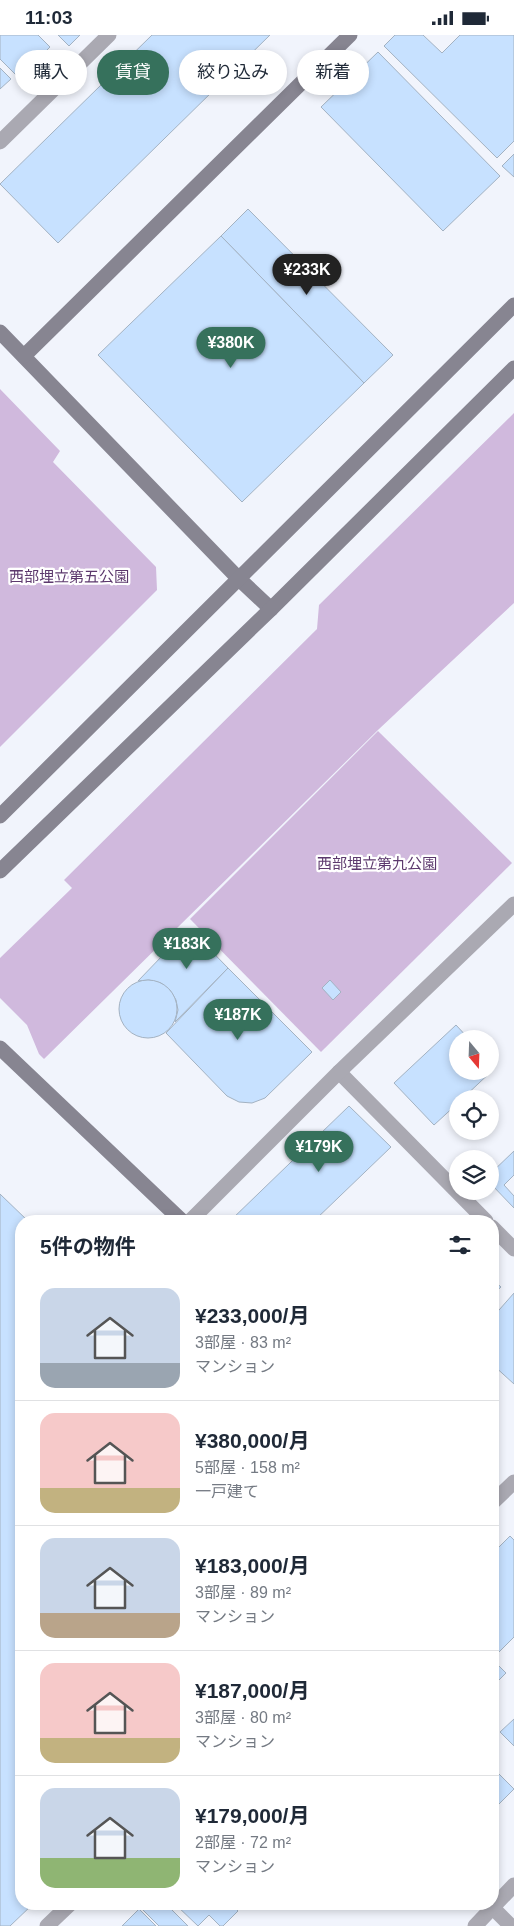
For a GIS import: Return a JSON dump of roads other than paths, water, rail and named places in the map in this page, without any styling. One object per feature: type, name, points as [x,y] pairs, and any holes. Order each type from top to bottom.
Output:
[{"type":"street","points":[[0,142],[109,35]]},
{"type":"street","points":[[24,356],[350,35]]},
{"type":"street","points":[[0,816],[514,305]]},
{"type":"street","points":[[0,332],[238,578],[271,609]]},
{"type":"street","points":[[0,871],[271,609],[514,368]]},
{"type":"street","points":[[196,1215],[339,1072],[514,904]]},
{"type":"street","points":[[0,1048],[176,1215]]},
{"type":"street","points":[[339,1072],[480,1215]]},
{"type":"street","points":[[499,1234],[514,1249]]},
{"type":"street","points":[[499,1496],[514,1482]]},
{"type":"street","points":[[499,1900],[514,1885]]},
{"type":"street","points":[[47,1926],[64,1910]]},
{"type":"street","points":[[475,1926],[489,1910]]},
{"type":"street","points":[[495,1910],[511,1926]]},
{"type":"park label","name":"西部埋立第五公園","points":[[69,577]]},
{"type":"park label","name":"西部埋立第九公園","points":[[377,864]]}]
